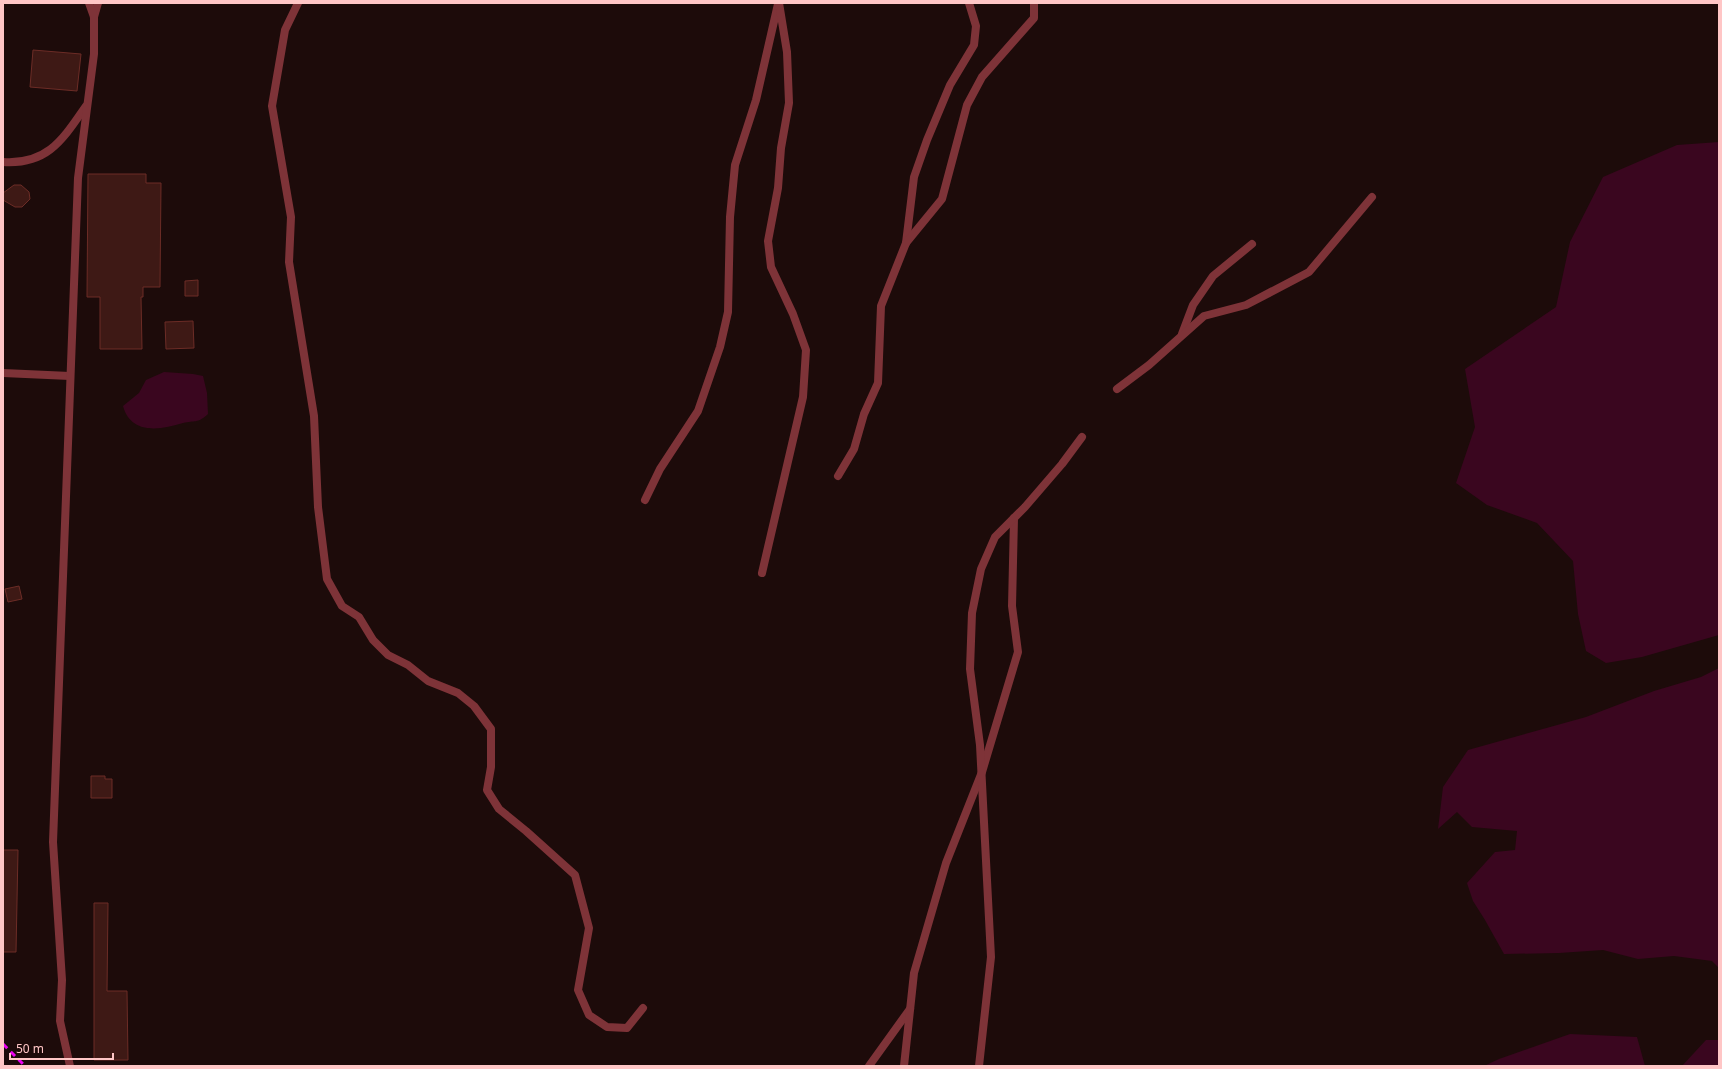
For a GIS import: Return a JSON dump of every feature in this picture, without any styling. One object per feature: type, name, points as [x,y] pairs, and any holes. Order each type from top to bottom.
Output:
[{"type":"lane","points":[[88,3],[94,17]]},
{"type":"lane","points":[[70,1066],[60,1020],[62,980],[52,842],[78,178],[94,54],[94,17],[98,3]]},
{"type":"lane","points":[[298,3],[285,30],[272,106],[291,217],[289,262],[314,416],[318,507],[327,579],[342,606],[359,617],[373,640],[388,655],[408,665],[428,681],[458,693],[474,706],[491,729],[491,767],[487,790],[498,809],[526,831],[575,875],[588,928],[578,990],[589,1015],[606,1027],[626,1028],[643,1008]]},
{"type":"lane","points":[[645,500],[660,469],[698,411],[720,347],[728,312],[730,217],[735,165],[756,100],[778,3]]},
{"type":"lane","points":[[762,573],[803,397],[806,350],[793,314],[771,267],[768,241],[778,188],[781,148],[789,103],[787,52],[778,3]]},
{"type":"lane","points":[[838,476],[854,449],[864,414],[878,383],[881,306],[906,243],[914,177],[927,140],[950,85],[974,45],[976,26],[969,3]]},
{"type":"lane","points":[[906,243],[942,199],[967,105],[982,77],[1034,18],[1034,3]]},
{"type":"lane","points":[[3,162],[17,163],[39,157],[52,149],[64,137],[88,104]]},
{"type":"lane","points":[[1117,389],[1149,365],[1204,316],[1246,305],[1309,272],[1372,197]]},
{"type":"lane","points":[[1181,336],[1193,305],[1213,276],[1252,244]]},
{"type":"lane","points":[[3,373],[70,376]]},
{"type":"lane","points":[[979,1066],[992,957],[980,744],[970,669],[972,613],[981,569],[995,537],[1062,464],[1082,437]]},
{"type":"lane","points":[[904,1066],[914,973],[946,863],[982,772],[1018,652],[1012,606],[1014,518]]},
{"type":"lane","points":[[869,1066],[910,1008]]},
{"type":"shaded area","points":[[1719,142],[1719,635],[1642,657],[1606,663],[1586,651],[1578,614],[1573,561],[1537,523],[1487,505],[1456,483],[1475,427],[1465,369],[1556,307],[1570,242],[1603,177],[1677,145]]},
{"type":"shaded area","points":[[164,372],[203,376],[207,393],[208,414],[198,420],[156,428],[139,426],[133,422],[127,415],[123,406],[139,393],[146,380]]},
{"type":"shaded area","points":[[1719,668],[1719,968],[1712,961],[1674,956],[1638,959],[1603,950],[1559,953],[1504,954],[1473,901],[1467,883],[1495,852],[1515,850],[1517,831],[1472,827],[1457,812],[1438,829],[1443,787],[1468,750],[1586,717],[1654,691],[1701,677]]},
{"type":"shaded area","points":[[1570,1034],[1637,1037],[1645,1066],[1484,1066],[1499,1059]]},
{"type":"shaded area","points":[[1706,1040],[1719,1040],[1719,1066],[1682,1066]]},
{"type":"building","points":[[33,50],[81,54],[77,91],[30,87]]},
{"type":"building","points":[[88,174],[146,174],[146,183],[161,183],[160,287],[143,287],[143,297],[141,297],[142,349],[100,349],[100,297],[87,297]]},
{"type":"building","points":[[14,185],[21,185],[29,192],[30,199],[22,207],[15,207],[3,200],[3,193]]},
{"type":"building","points":[[198,280],[198,296],[185,296],[185,281]]},
{"type":"building","points":[[193,321],[194,348],[166,349],[165,322]]},
{"type":"building","points":[[19,586],[22,599],[8,602],[5,589]]},
{"type":"building","points":[[91,776],[105,776],[105,779],[112,779],[112,798],[91,798]]},
{"type":"building","points":[[3,850],[18,850],[16,952],[3,952]]},
{"type":"building","points":[[94,903],[108,903],[107,991],[127,991],[128,1060],[94,1060]]},
{"type":"railway","points":[[3,1044],[25,1066]]}]
